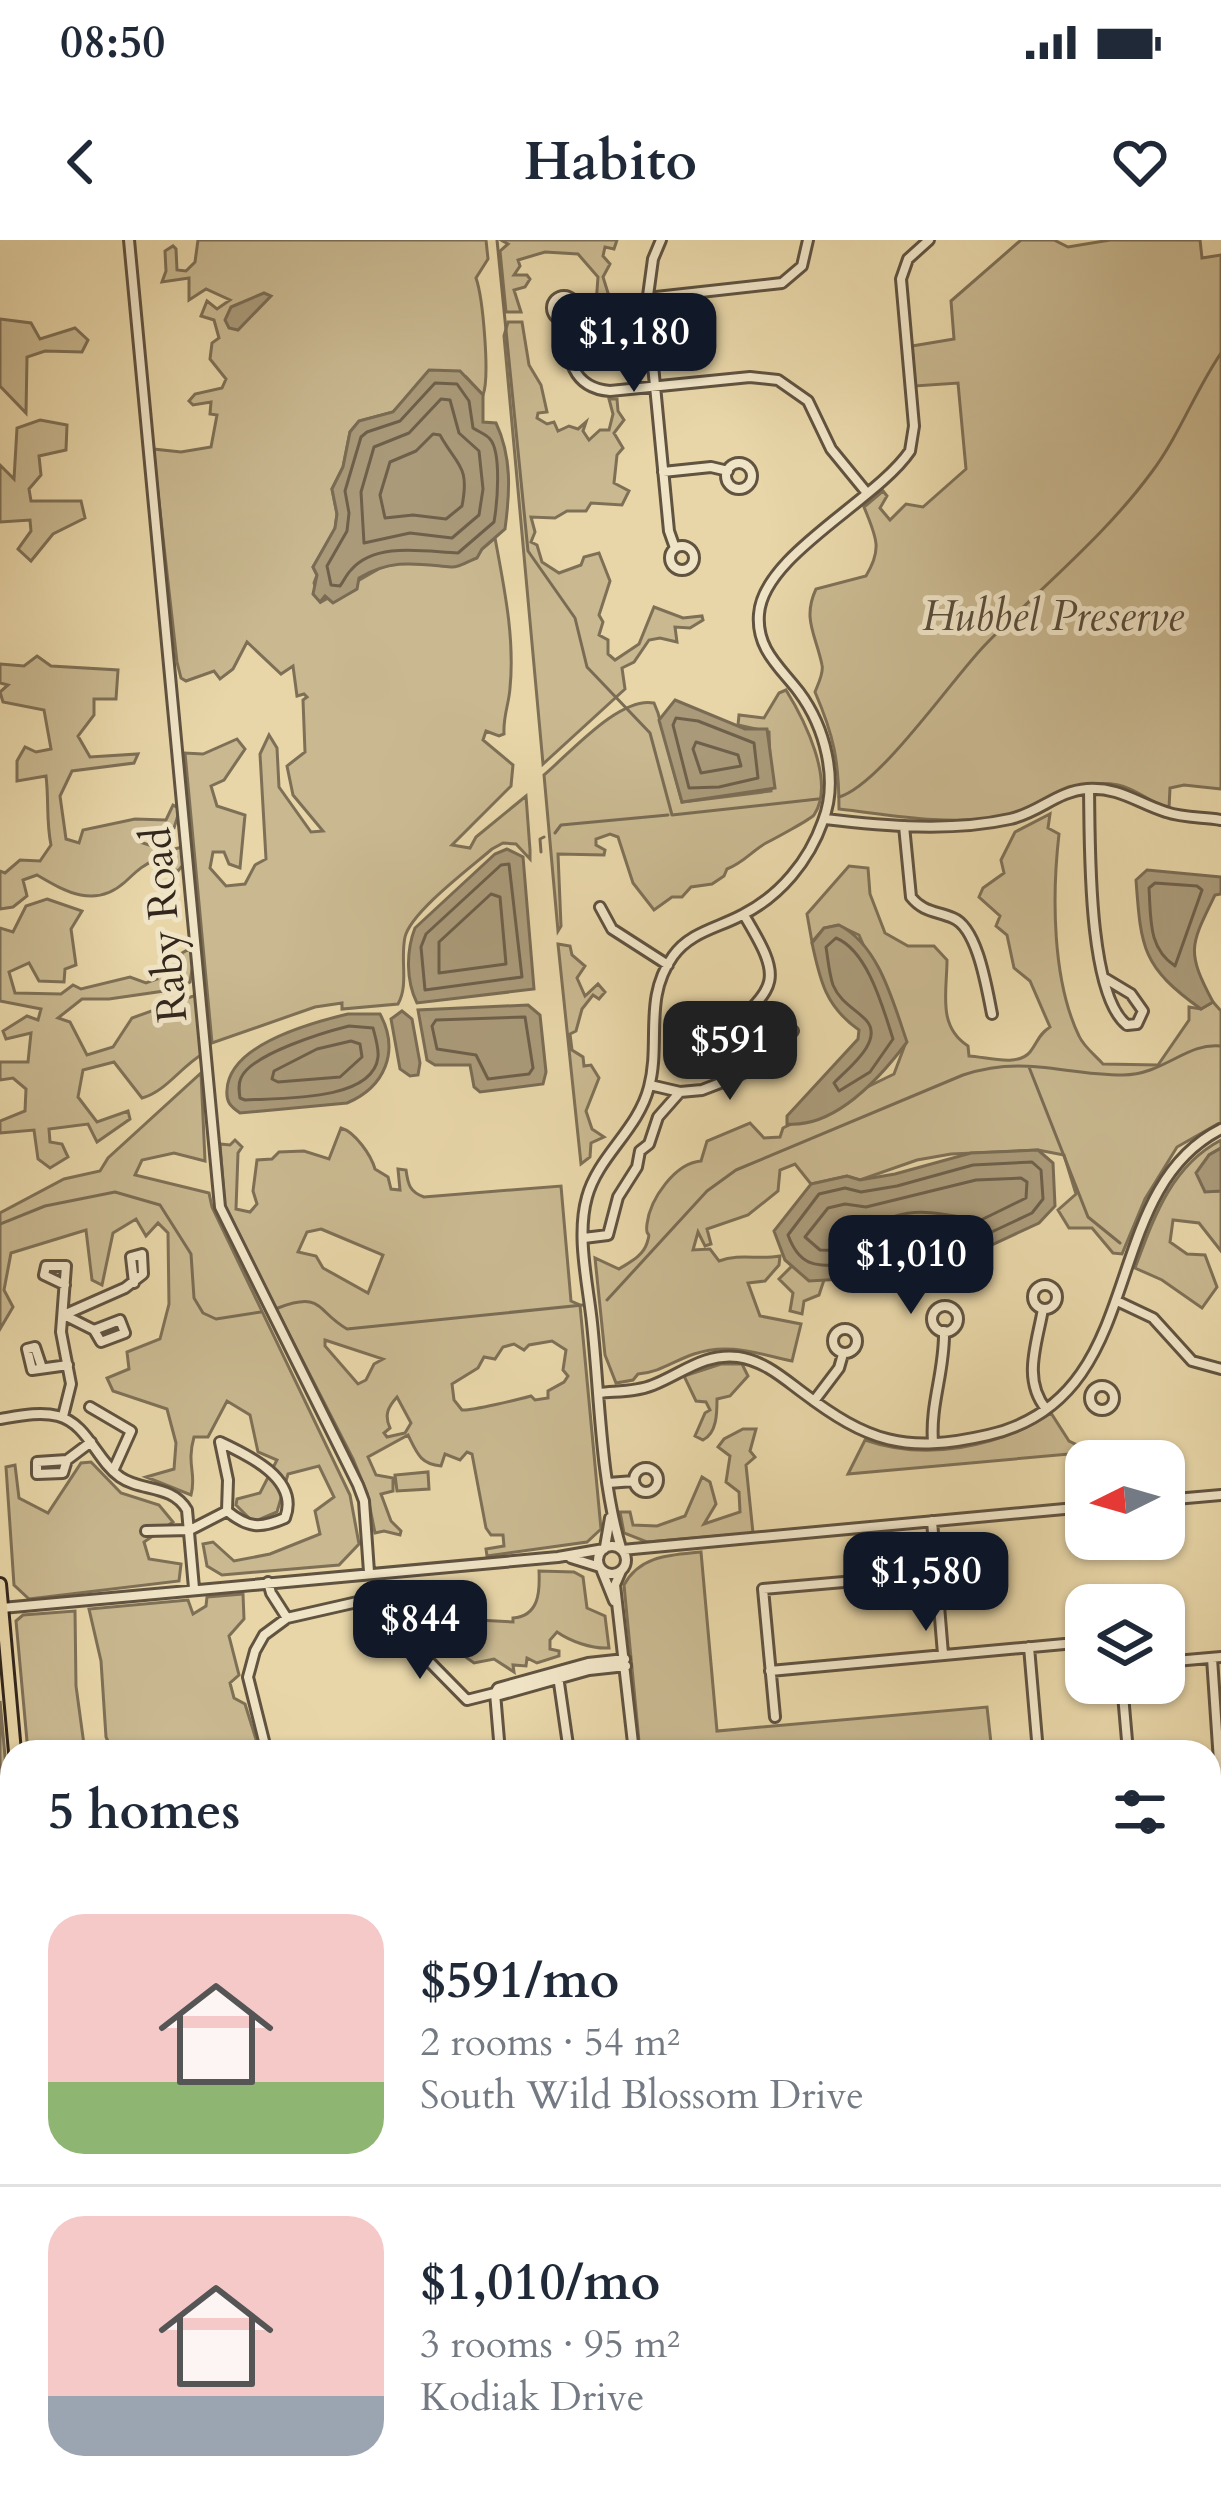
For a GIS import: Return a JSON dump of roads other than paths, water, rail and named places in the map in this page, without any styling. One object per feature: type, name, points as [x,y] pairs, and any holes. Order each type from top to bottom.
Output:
[{"type":"main road","points":[[0,1583],[14,1740]]},
{"type":"street","name":"Raby Road","points":[[129,240],[220,1207],[358,1485],[366,1518],[369,1572]]},
{"type":"street","points":[[661,240],[646,298],[669,535],[675,548]]},
{"type":"street","points":[[646,298],[782,283],[802,266],[808,240]]},
{"type":"street","points":[[633,1740],[615,1586],[623,1569],[608,1483],[584,1214],[592,1184],[624,1138],[650,1085],[652,1008],[674,954],[703,931],[744,915],[790,879],[825,819],[828,778],[822,736],[801,694],[764,648],[759,609],[775,575],[904,460],[914,442],[901,280],[908,259],[925,241]]},
{"type":"street","points":[[565,320],[570,362],[586,385],[605,391],[757,377],[785,383],[808,401],[830,449],[867,493]]},
{"type":"street","points":[[663,472],[711,467],[728,471]]},
{"type":"street","points":[[825,819],[904,826],[1012,818],[1059,794],[1089,789],[1127,793],[1173,814],[1221,820]]},
{"type":"street","points":[[1089,789],[1099,958],[1117,1016],[1127,1025],[1137,1024],[1143,1011],[1139,1001],[1106,979]]},
{"type":"street","points":[[904,826],[910,896],[924,909],[960,922],[967,931],[992,1014]]},
{"type":"street","points":[[600,907],[612,929],[668,965]]},
{"type":"street","points":[[728,1080],[720,1052],[721,1035],[766,992],[772,970],[744,915]]},
{"type":"street","points":[[650,1085],[702,1090],[765,1063],[793,1030]]},
{"type":"street","points":[[584,1238],[608,1235],[618,1197],[637,1167],[640,1151],[649,1144],[658,1117],[680,1091]]},
{"type":"street","points":[[599,1393],[644,1388],[697,1362],[728,1357],[766,1366],[848,1425],[878,1439],[933,1442],[998,1433],[1046,1409],[1078,1380],[1100,1346],[1148,1216],[1174,1168],[1191,1148],[1221,1130]]},
{"type":"street","points":[[624,1138],[640,1151]]},
{"type":"street","points":[[64,1315],[134,1283]]},
{"type":"street","points":[[62,1416],[71,1384],[61,1332],[65,1286]]},
{"type":"street","points":[[1117,1301],[1154,1318],[1192,1361],[1221,1369]]},
{"type":"street","points":[[1043,1310],[1031,1377],[1034,1392],[1046,1409]]},
{"type":"street","points":[[64,1315],[94,1330]]},
{"type":"street","points":[[933,1442],[931,1408],[944,1367],[944,1331]]},
{"type":"street","points":[[814,1401],[843,1354]]},
{"type":"street","points":[[42,1368],[68,1365]]},
{"type":"street","points":[[1078,1380],[1092,1391]]},
{"type":"street","points":[[90,1407],[131,1431],[113,1472]]},
{"type":"street","points":[[0,1419],[62,1416],[124,1480],[164,1491],[183,1502],[194,1588]]},
{"type":"street","points":[[67,1460],[91,1442]]},
{"type":"street","points":[[220,1442],[272,1470],[288,1508],[285,1518],[258,1527],[245,1525],[227,1511],[228,1480],[220,1442]]},
{"type":"street","points":[[608,1483],[634,1480]]},
{"type":"street","points":[[1185,1498],[1221,1495]]},
{"type":"street","points":[[1,1608],[558,1557],[604,1548],[656,1548],[1065,1509]]},
{"type":"street","points":[[611,1510],[598,1557],[619,1613]]},
{"type":"street","points":[[146,1531],[190,1530],[227,1511]]},
{"type":"street","points":[[932,1521],[944,1654]]},
{"type":"street","points":[[558,1557],[587,1560],[613,1574],[656,1548]]},
{"type":"street","points":[[775,1717],[763,1589],[936,1574]]},
{"type":"street","points":[[268,1582],[287,1618]]},
{"type":"street","points":[[265,1740],[248,1677],[259,1642],[287,1618],[358,1601],[389,1600],[408,1611],[407,1639],[467,1700],[558,1675],[626,1663]]},
{"type":"street","points":[[770,1671],[1065,1644]]},
{"type":"street","points":[[1029,1648],[1037,1740]]},
{"type":"street","points":[[1185,1659],[1217,1657],[1219,1740]]},
{"type":"street","points":[[558,1675],[567,1740]]},
{"type":"street","points":[[495,1693],[499,1740]]},
{"type":"street","points":[[1124,1704],[1127,1740]]},
{"type":"water","points":[[264,293],[271,296],[238,330],[229,328],[225,320],[231,307]]},
{"type":"water","points":[[429,370],[460,371],[483,395],[483,422],[496,423],[507,462],[505,529],[477,558],[461,565],[383,567],[359,578],[357,589],[333,603],[325,596],[320,602],[313,594],[317,575],[313,567],[335,528],[332,489],[343,467],[350,432],[359,421],[393,412]]},
{"type":"water","points":[[675,700],[745,729],[767,729],[775,788],[682,802],[659,720]]},
{"type":"water","points":[[507,849],[523,857],[534,989],[417,1003],[408,966],[415,928],[495,854]]},
{"type":"water","points":[[1147,870],[1221,877],[1221,894],[1215,895],[1194,948],[1198,971],[1213,1002],[1201,1009],[1167,981],[1148,954],[1136,880]]},
{"type":"water","points":[[839,925],[874,960],[907,1042],[870,1085],[839,1109],[823,1118],[787,1124],[787,1116],[858,1039],[859,1030],[826,992],[812,943],[824,928]]},
{"type":"water","points":[[528,1005],[540,1015],[543,1084],[480,1092],[474,1087],[470,1065],[435,1065],[427,1060],[418,1010]]},
{"type":"water","points":[[402,1011],[412,1019],[418,1075],[400,1069],[391,1019]]},
{"type":"water","points":[[348,1014],[380,1014],[386,1028],[385,1066],[371,1088],[347,1103],[240,1113],[231,1106],[227,1094],[231,1074],[241,1060],[274,1038]]},
{"type":"water","points":[[1221,1148],[1221,1191],[1205,1192],[1196,1173]]},
{"type":"water","points":[[1038,1150],[1053,1163],[1055,1206],[1039,1223],[981,1250],[934,1237],[894,1247],[908,1265],[897,1288],[860,1278],[809,1281],[785,1260],[774,1231],[811,1184],[847,1176],[860,1180],[895,1174],[971,1153]]},
{"type":"waterway","points":[[497,240],[528,551],[575,618],[587,667],[650,733],[672,815],[818,799]]},
{"type":"waterway","points":[[839,797],[895,753],[985,645],[1132,497],[1161,459],[1221,353]]},
{"type":"waterway","points":[[555,833],[561,825],[668,815]]},
{"type":"waterway","points":[[541,852],[544,837]]},
{"type":"waterway","points":[[607,1300],[707,1191],[736,1170],[963,1075],[1025,1066],[1137,1074],[1197,1049],[1221,1046]]},
{"type":"waterway","points":[[1029,1067],[1088,1217],[1120,1243]]},
{"type":"waterway","points":[[0,1224],[45,1206],[115,1192],[160,1205],[191,1254],[194,1298],[203,1313],[216,1319],[261,1312]]},
{"type":"waterway","points":[[278,1308],[311,1302],[347,1329],[583,1305]]},
{"type":"park label","name":"Hubbel Preserve","points":[[1053,615]]}]
